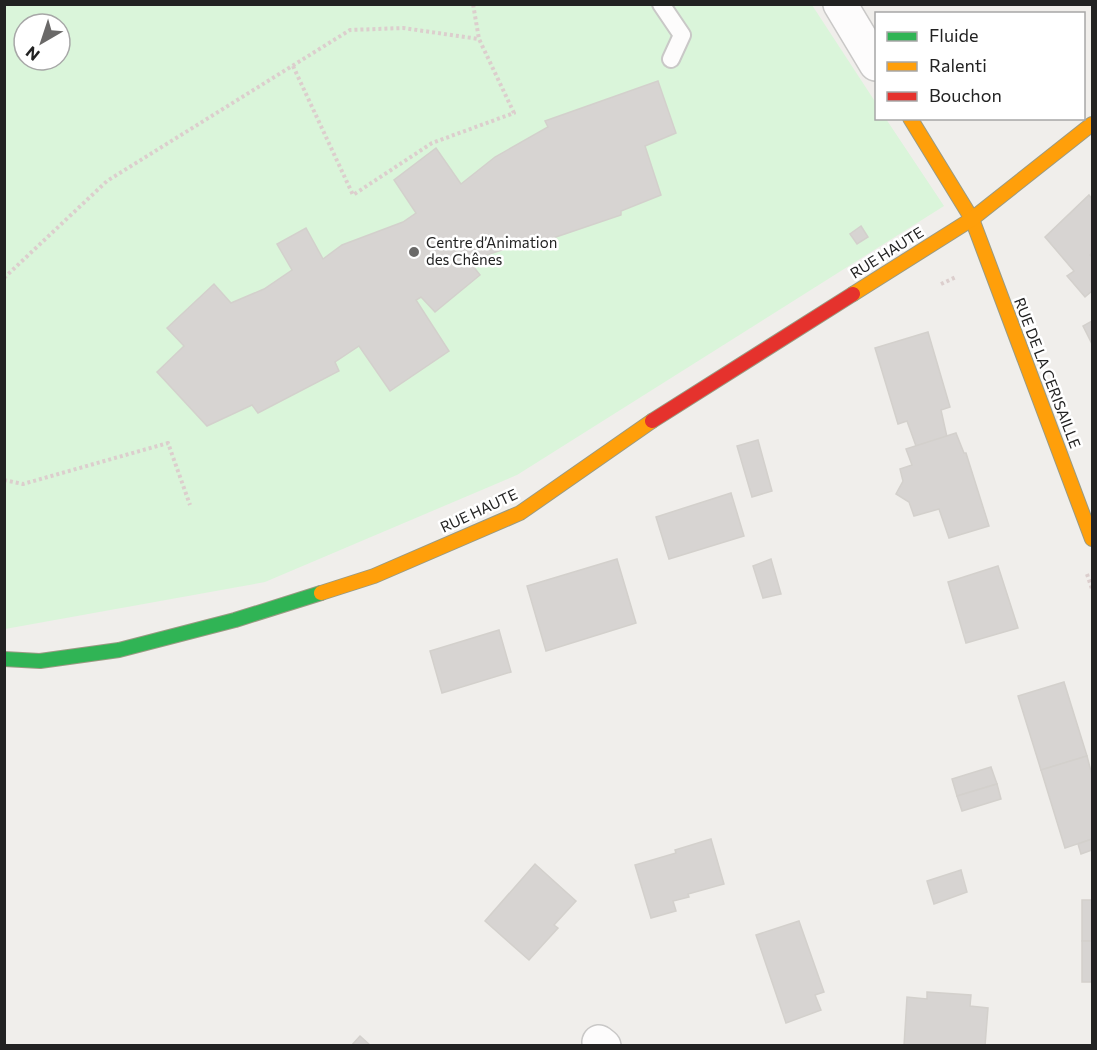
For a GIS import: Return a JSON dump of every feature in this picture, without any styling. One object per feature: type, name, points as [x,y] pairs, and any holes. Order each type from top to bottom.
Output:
[{"type":"street","points":[[840,4],[875,62]]},
{"type":"street","name":"RUE DE LA CERISAILLE","points":[[911,120],[972,219],[1092,539]]},
{"type":"street","name":"RUE HAUTE","points":[[4,659],[40,661],[119,651],[235,620],[374,576],[520,513],[630,435],[972,219],[1092,124]]},
{"type":"lane","points":[[661,4],[682,34],[671,59]]},
{"type":"path","points":[[293,66],[354,195],[432,143],[514,113],[478,39],[473,4]]},
{"type":"path","points":[[4,278],[107,181],[350,30],[403,28],[478,39]]},
{"type":"path","points":[[4,480],[23,484],[168,443],[190,505]]},
{"type":"green space","points":[[4,5],[812,5],[875,101],[875,120],[887,120],[944,206],[517,475],[265,582],[5,629]]},
{"type":"building","name":"Centre d’Animation des Chênes","points":[[658,81],[676,133],[645,146],[661,195],[621,211],[621,215],[544,241],[541,237],[469,261],[480,275],[435,312],[421,297],[416,300],[449,351],[390,391],[359,346],[335,362],[339,371],[258,413],[252,405],[207,426],[157,372],[184,346],[167,328],[214,284],[231,303],[264,289],[292,270],[277,244],[306,228],[323,259],[342,245],[403,222],[416,213],[394,180],[436,148],[461,184],[495,157],[548,127],[545,121]]},
{"type":"building","points":[[1089,195],[1092,199],[1092,253],[1090,255],[1092,257],[1092,291],[1085,297],[1067,276],[1074,271],[1045,237]]},
{"type":"building","points":[[861,226],[868,237],[857,244],[850,234]]},
{"type":"building","points":[[1092,321],[1092,344],[1083,326]]},
{"type":"building","points":[[928,332],[950,407],[941,410],[947,437],[916,446],[907,421],[898,424],[875,348]]},
{"type":"building","points":[[956,433],[966,453],[989,526],[949,538],[939,509],[914,516],[909,502],[896,494],[903,481],[900,469],[912,465],[906,449]]},
{"type":"building","points":[[758,440],[772,491],[752,497],[737,446]]},
{"type":"building","points":[[731,493],[744,536],[669,559],[656,517]]},
{"type":"building","points":[[617,559],[636,623],[546,651],[527,586]]},
{"type":"building","points":[[771,559],[781,594],[763,598],[753,566]]},
{"type":"building","points":[[998,566],[1018,628],[966,643],[948,582]]},
{"type":"building","points":[[499,630],[511,672],[442,693],[430,651]]},
{"type":"building","points":[[1064,682],[1087,756],[1041,770],[1018,696]]},
{"type":"building","points":[[1087,756],[1092,775],[1092,839],[1065,848],[1041,770]]},
{"type":"building","points":[[991,767],[997,784],[957,796],[952,779]]},
{"type":"building","points":[[997,784],[1001,799],[962,811],[957,796]]},
{"type":"building","points":[[711,839],[724,884],[688,894],[689,897],[673,901],[676,911],[651,918],[635,865],[676,853],[675,850]]},
{"type":"building","points":[[1092,839],[1092,850],[1081,854],[1078,844]]},
{"type":"building","points":[[535,864],[576,901],[554,925],[558,928],[529,960],[485,921]]},
{"type":"building","points":[[961,870],[967,892],[934,904],[927,881]]},
{"type":"building","points":[[1082,900],[1092,900],[1092,941],[1082,941]]},
{"type":"building","points":[[799,921],[824,992],[815,995],[821,1010],[786,1023],[756,935]]},
{"type":"building","points":[[1082,941],[1092,941],[1092,982],[1082,982]]},
{"type":"building","points":[[927,992],[971,995],[970,1006],[988,1008],[985,1046],[904,1046],[907,997],[927,999]]},
{"type":"building","points":[[360,1036],[371,1046],[351,1046]]},
{"type":"traffic: fast","points":[[4,659],[40,661],[119,650],[235,620],[321,593]]},
{"type":"traffic: slow","points":[[911,120],[972,219],[1092,539]]},
{"type":"traffic: slow","points":[[853,294],[972,219],[1092,124]]},
{"type":"traffic: slow","points":[[321,593],[374,576],[520,513],[652,421]]},
{"type":"traffic: jam","points":[[652,421],[853,294]]},
{"type":"place","name":"Centre d’Animation des Chênes","points":[[414,252]]}]
